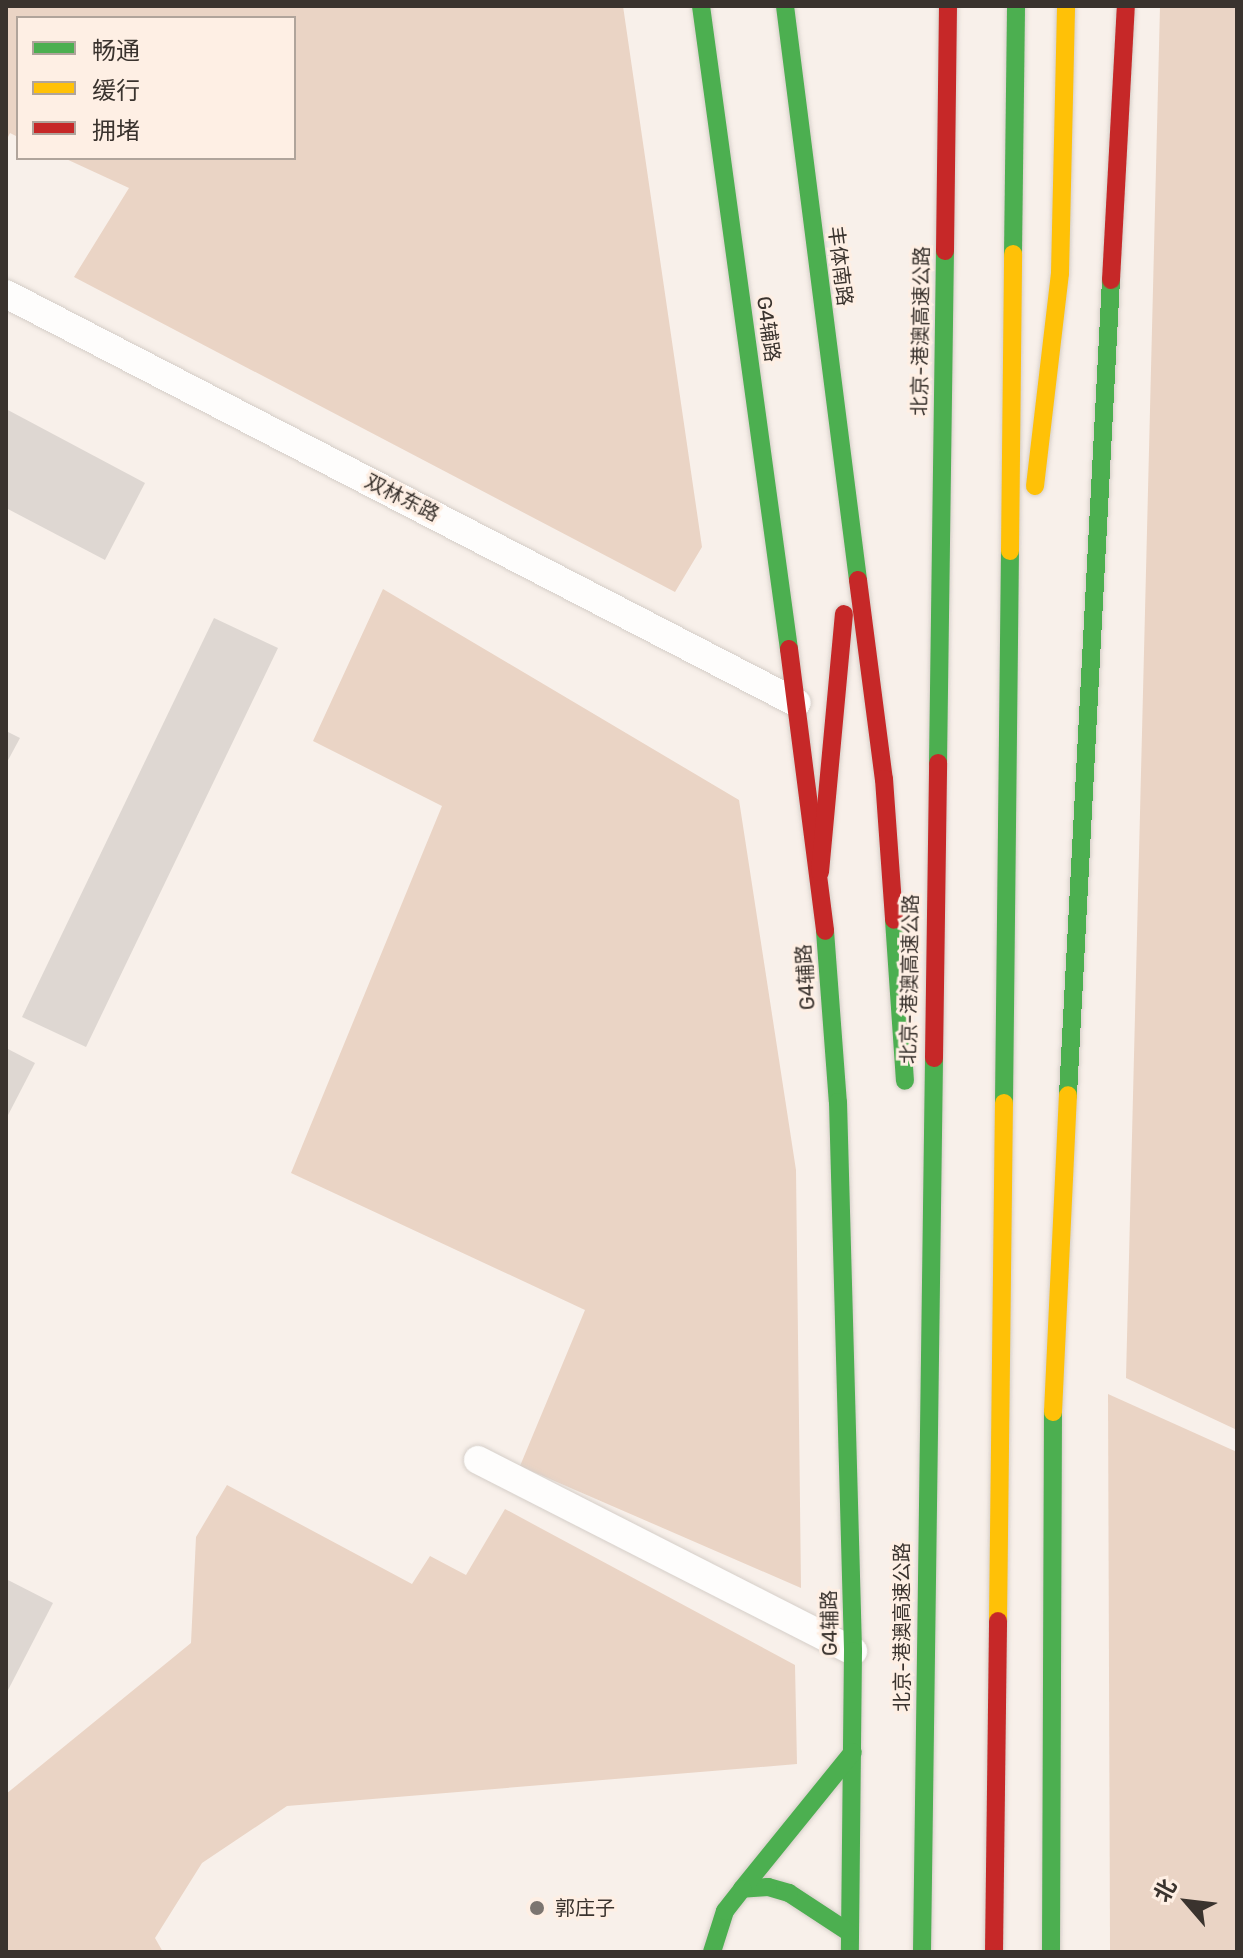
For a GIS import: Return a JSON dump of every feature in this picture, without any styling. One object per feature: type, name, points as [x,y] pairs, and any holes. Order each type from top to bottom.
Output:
[{"type":"main road","name":"G4辅路","points":[[701,6],[820,872],[838,1102],[853,1651],[850,1943]]},
{"type":"main road","name":"丰体南路","points":[[785,6],[852,532]]},
{"type":"main road","name":"北京-港澳高速公路","points":[[922,1952],[925,1420],[948,6]]},
{"type":"main road","points":[[994,1952],[1016,6]]},
{"type":"main road","points":[[1007,718],[1060,273],[1066,6]]},
{"type":"main road","points":[[1051,1952],[1053,1377],[1126,6]]},
{"type":"main road","points":[[820,872],[852,532]]},
{"type":"main road","points":[[852,532],[884,779],[906,1107]]},
{"type":"main road","points":[[912,1201],[925,1420]]},
{"type":"main road","points":[[712,1952],[725,1911],[853,1752]]},
{"type":"main road","points":[[742,1889],[768,1887],[789,1893],[850,1943]]},
{"type":"street","name":"双林东路","points":[[6,294],[797,703]]},
{"type":"street","points":[[478,1460],[853,1651]]},
{"type":"shaded area","points":[[6,6],[623,6],[702,547],[675,592],[74,277],[129,188],[68,160],[296,160],[296,16],[16,16],[16,136],[10,133],[6,141]]},
{"type":"shaded area","points":[[1160,6],[1237,6],[1237,1430],[1126,1378]]},
{"type":"shaded area","points":[[383,589],[739,800],[796,1170],[801,1588],[520,1466],[585,1310],[291,1173],[442,806],[313,741]]},
{"type":"shaded area","points":[[1108,1394],[1237,1452],[1237,1952],[1110,1952]]},
{"type":"shaded area","points":[[227,1485],[412,1584],[430,1556],[466,1575],[505,1509],[795,1665],[797,1764],[287,1806],[202,1863],[155,1938],[163,1952],[6,1952],[6,1794],[191,1643],[196,1537]]},
{"type":"building","points":[[6,409],[145,483],[105,560],[6,508]]},
{"type":"building","points":[[214,618],[278,648],[86,1047],[22,1017]]},
{"type":"building","points":[[6,731],[20,738],[6,764]]},
{"type":"building","points":[[6,1048],[35,1063],[6,1119]]},
{"type":"building","points":[[6,1579],[53,1603],[6,1694]]},
{"type":"traffic: fast","points":[[701,6],[789,649]]},
{"type":"traffic: fast","points":[[785,6],[858,580]]},
{"type":"traffic: fast","points":[[1013,254],[1016,6]]},
{"type":"traffic: fast","points":[[938,763],[945,251]]},
{"type":"traffic: fast","points":[[1068,1095],[1111,280]]},
{"type":"traffic: fast","points":[[1004,1103],[1010,551]]},
{"type":"traffic: fast","points":[[894,920],[905,1081]]},
{"type":"traffic: fast","points":[[825,931],[838,1102],[853,1651],[850,1952]]},
{"type":"traffic: fast","points":[[922,1952],[934,1058]]},
{"type":"traffic: fast","points":[[1051,1952],[1053,1412]]},
{"type":"traffic: fast","points":[[850,1933],[789,1893],[768,1887],[742,1889],[853,1752]]},
{"type":"traffic: fast","points":[[712,1952],[725,1911],[742,1889]]},
{"type":"traffic: slow","points":[[1035,486],[1060,273],[1066,6]]},
{"type":"traffic: slow","points":[[1010,551],[1013,254]]},
{"type":"traffic: slow","points":[[1053,1412],[1068,1095]]},
{"type":"traffic: slow","points":[[998,1621],[1004,1103]]},
{"type":"traffic: jam","points":[[945,251],[948,6]]},
{"type":"traffic: jam","points":[[1111,280],[1126,6]]},
{"type":"traffic: jam","points":[[858,580],[884,779],[894,920]]},
{"type":"traffic: jam","points":[[820,872],[844,614]]},
{"type":"traffic: jam","points":[[789,649],[825,931]]},
{"type":"traffic: jam","points":[[934,1058],[938,763]]},
{"type":"traffic: jam","points":[[994,1952],[998,1621]]},
{"type":"place","name":"郭庄子","points":[[537,1908]]}]
